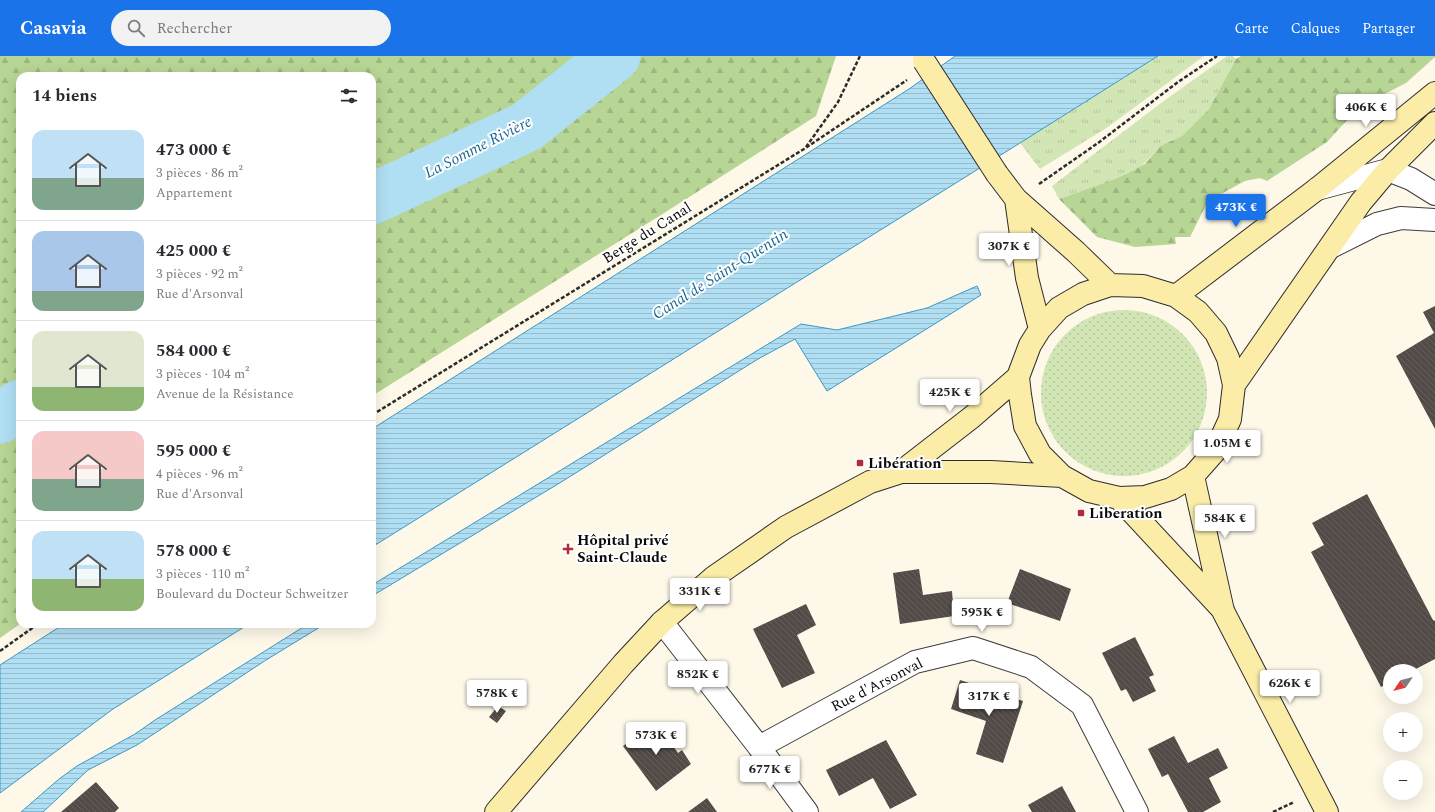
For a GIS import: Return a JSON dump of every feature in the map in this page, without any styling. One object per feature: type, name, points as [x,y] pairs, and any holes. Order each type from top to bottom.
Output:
[{"type":"main road","points":[[922,59],[997,174],[1016,199],[1076,252],[1110,285]]},
{"type":"main road","points":[[1176,296],[1318,189],[1435,93]]},
{"type":"main road","points":[[1234,385],[1361,202],[1388,170],[1435,123]]},
{"type":"main road","points":[[1016,199],[1028,278],[1040,329]]},
{"type":"main road","points":[[901,472],[972,417],[1018,377],[1030,345],[1040,329],[1059,308],[1083,294],[1110,285],[1144,286],[1176,296],[1198,312],[1216,333],[1228,358],[1234,385],[1230,419],[1216,450],[1193,476],[1170,489],[1145,497],[1119,498],[1089,491],[1062,476],[1040,454],[1025,426],[1018,377]]},
{"type":"main road","points":[[496,812],[623,664],[662,622],[714,577],[786,527],[870,482],[901,472],[991,472],[1062,476]]},
{"type":"main road","points":[[1193,476],[1223,610],[1327,812]]},
{"type":"main road","points":[[1119,498],[1223,610]]},
{"type":"street","points":[[1318,189],[1388,170],[1411,179],[1435,194]]},
{"type":"street","points":[[1331,247],[1377,224],[1401,218],[1435,220]]},
{"type":"street","points":[[662,622],[759,747],[807,812]]},
{"type":"street","name":"Rue d'Arsonval","points":[[759,747],[915,662],[973,648],[1031,667],[1082,705],[1136,812]]},
{"type":"path","points":[[804,149],[838,102],[860,56]]},
{"type":"path","points":[[1016,199],[1054,175],[1092,148],[1178,82],[1217,56]]},
{"type":"path","name":"Berge du Canal","points":[[376,414],[804,149],[910,78]]},
{"type":"path","points":[[0,651],[32,628]]},
{"type":"green space","points":[[0,56],[836,56],[816,116],[376,393],[376,72],[16,72],[16,627],[0,638]]},
{"type":"green space","points":[[1158,56],[1204,56],[1108,127],[1040,169],[1020,143]]},
{"type":"green space","points":[[1227,56],[1233,56],[1236,59],[1209,109],[1182,136],[1160,146],[1141,167],[1115,179],[1059,199],[1052,186],[1165,100]]},
{"type":"green space","points":[[1241,56],[1435,57],[1406,83],[1359,107],[1327,142],[1267,181],[1260,178],[1245,181],[1208,201],[1190,237],[1175,237],[1176,244],[1135,247],[1097,237],[1059,199],[1115,179],[1134,170],[1145,164],[1160,146],[1182,136],[1209,109],[1236,59]]},
{"type":"green space","points":[[1116,310],[1132,310],[1148,313],[1163,319],[1183,334],[1198,354],[1201,361],[1206,377],[1206,409],[1201,425],[1198,432],[1183,452],[1163,467],[1148,473],[1132,476],[1116,476],[1100,473],[1085,467],[1065,452],[1060,446],[1050,432],[1044,417],[1041,401],[1041,385],[1044,369],[1050,354],[1065,334],[1071,329],[1085,319],[1100,313]]},
{"type":"water","name":"Canal de Saint-Quentin","points":[[955,56],[1158,56],[376,545],[376,426],[909,89]]},
{"type":"water","points":[[977,286],[981,295],[827,391],[795,339],[758,359],[558,484],[376,594],[376,583],[801,324],[837,330],[927,308]]},
{"type":"water","points":[[58,628],[243,628],[113,709],[0,793],[0,665]]},
{"type":"water","points":[[302,628],[318,628],[266,660],[137,745],[88,770],[43,812],[21,812],[59,779],[77,766],[135,734]]},
{"type":"building","points":[[1435,306],[1435,429],[1396,356],[1434,333],[1423,312]]},
{"type":"building","points":[[1367,494],[1433,620],[1435,621],[1435,659],[1423,665],[1423,664],[1383,664],[1383,686],[1381,687],[1311,552],[1324,545],[1312,523]]},
{"type":"building","points":[[919,569],[923,595],[952,591],[954,616],[900,624],[893,573]]},
{"type":"building","points":[[1020,569],[1071,589],[1060,621],[1007,603]]},
{"type":"building","points":[[806,604],[816,625],[797,635],[815,673],[782,688],[753,629]]},
{"type":"building","points":[[1135,637],[1154,675],[1149,677],[1156,691],[1133,702],[1126,689],[1121,691],[1102,653]]},
{"type":"building","points":[[960,680],[1023,701],[1003,763],[976,754],[986,721],[951,709]]},
{"type":"building","points":[[498,706],[506,711],[497,723],[489,717]]},
{"type":"building","points":[[656,722],[678,753],[682,750],[691,764],[656,791],[623,746],[640,734],[638,731],[643,727],[645,730]]},
{"type":"building","points":[[1174,736],[1188,763],[1218,748],[1228,768],[1209,778],[1221,802],[1203,812],[1188,812],[1168,774],[1162,777],[1148,749]]},
{"type":"building","points":[[886,740],[917,795],[890,809],[873,778],[839,796],[826,770]]},
{"type":"building","points":[[96,782],[119,808],[115,812],[61,812]]},
{"type":"building","points":[[1062,786],[1076,812],[1032,812],[1028,805]]},
{"type":"building","points":[[707,798],[717,812],[688,812]]},
{"type":"waterway","name":"La Somme Rivière","points":[[376,197],[526,127],[615,56]]},
{"type":"waterway","name":"La Somme Rivière","points":[[0,418],[16,408]]},
{"type":"place","name":"Libération","points":[[860,463]]},
{"type":"place","name":"Liberation","points":[[1081,513]]},
{"type":"place","name":"Hôpital privé Saint-Claude","points":[[568,549]]}]
